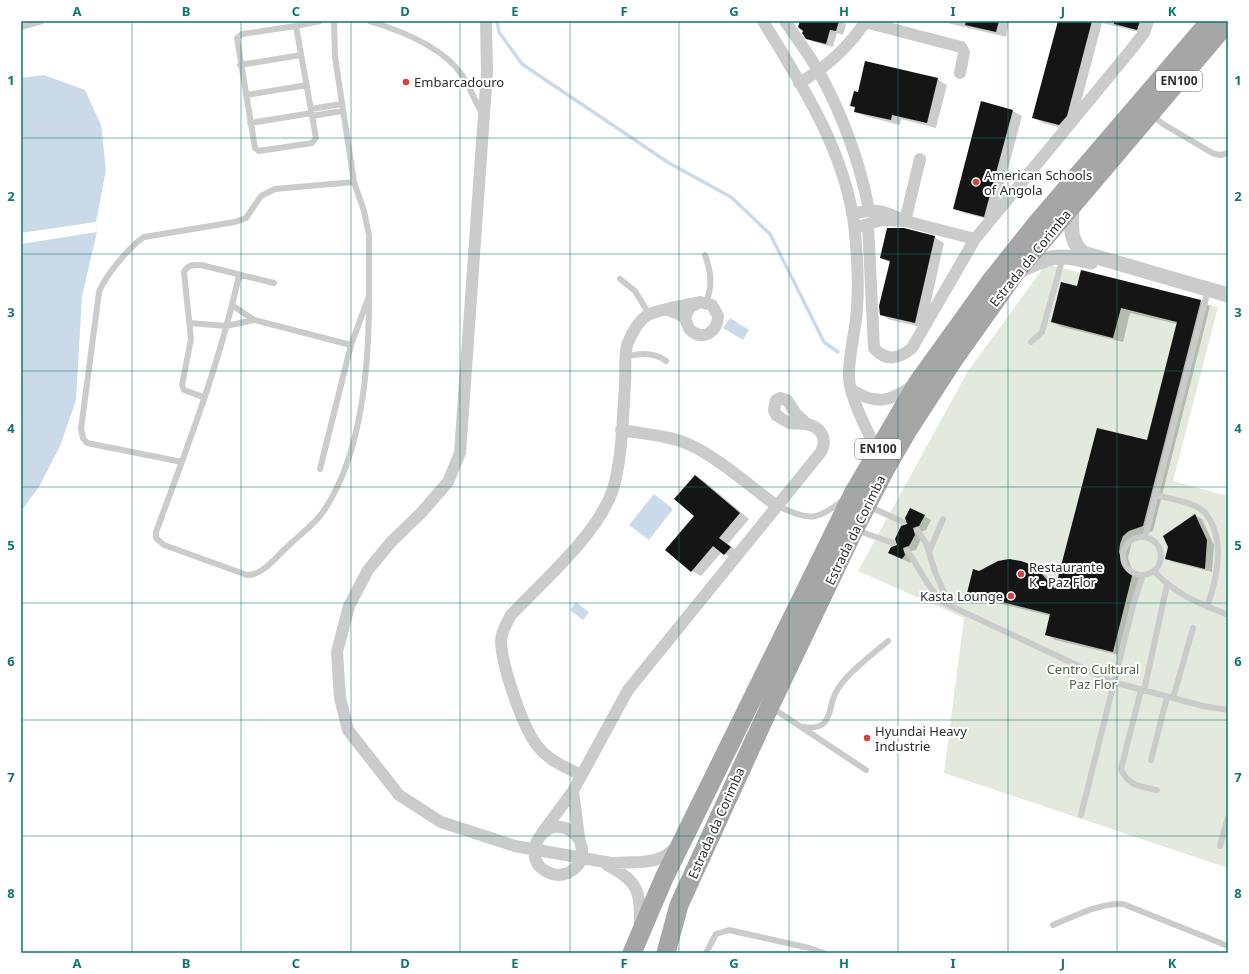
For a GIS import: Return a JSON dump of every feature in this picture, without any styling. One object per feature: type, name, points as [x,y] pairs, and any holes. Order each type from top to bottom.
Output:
[{"type":"main road","name":"Estrada da Corimba","points":[[666,953],[679,905],[770,706],[854,530],[860,499],[877,451],[918,382],[990,282],[1037,223],[1210,21]]},
{"type":"main road","name":"Estrada da Corimba","points":[[636,945],[664,878],[684,841],[753,696],[860,499],[890,462],[931,393],[1016,272],[1228,22]]},
{"type":"street","points":[[486,21],[487,72],[460,453],[448,482],[421,513],[391,542],[368,570],[349,606],[337,652],[340,698],[348,730],[399,795],[441,822],[534,851],[622,864],[655,860],[665,856],[684,841]]},
{"type":"street","points":[[763,21],[813,107],[837,158],[852,214],[858,283],[857,309],[849,378],[852,390],[877,451]]},
{"type":"street","points":[[785,21],[818,72],[846,132],[861,178],[869,210]]},
{"type":"street","points":[[799,83],[836,59],[851,43],[866,21],[962,47],[964,52],[960,73]]},
{"type":"street","points":[[868,224],[874,348],[879,354],[892,358],[899,357],[912,348],[975,239],[1130,51],[1144,33],[1148,21]]},
{"type":"street","points":[[905,221],[920,159]]},
{"type":"street","points":[[1072,206],[1072,238],[1076,246],[1083,253],[1228,295]]},
{"type":"street","points":[[852,214],[875,209],[889,212],[905,221]]},
{"type":"street","points":[[854,227],[882,220],[905,221],[975,239]]},
{"type":"street","points":[[1016,272],[1042,260],[1063,256],[1094,263],[1110,262]]},
{"type":"street","points":[[581,775],[555,761],[540,750],[530,736],[505,667],[501,639],[505,626],[511,615],[577,546],[604,509],[612,492],[617,472],[625,356],[628,344],[638,324],[649,314],[703,302],[712,305],[718,316],[716,327],[711,332],[703,335],[697,334],[690,330],[685,319],[668,310]]},
{"type":"street","points":[[685,319],[689,308],[703,302]]},
{"type":"street","points":[[852,390],[865,398],[882,400],[899,396],[918,382]]},
{"type":"street","points":[[542,832],[548,829],[562,827],[569,829],[579,839],[582,845],[582,858],[575,869],[557,875],[551,874],[540,867],[534,851],[536,843],[542,832],[573,791],[628,690],[777,506],[825,444],[821,431],[807,424]]},
{"type":"street","points":[[621,430],[669,437],[688,443],[703,451],[777,506]]},
{"type":"street","points":[[573,791],[579,839]]},
{"type":"street","points":[[599,861],[623,873],[635,886],[640,908],[636,945]]},
{"type":"lane","points":[[21,27],[42,21]]},
{"type":"lane","points":[[296,26],[316,138],[312,143],[262,152],[255,148],[236,41],[239,36],[320,21]]},
{"type":"lane","points":[[239,275],[226,326],[182,462],[156,532],[158,542],[164,545],[248,575],[261,571],[323,513],[338,486],[357,427],[363,394],[367,354],[369,235],[364,211],[354,182],[342,111],[334,57],[334,21]]},
{"type":"lane","points":[[369,21],[406,33],[426,44],[445,58],[461,74],[483,116]]},
{"type":"lane","points":[[240,65],[301,55]]},
{"type":"lane","points":[[246,95],[307,85]]},
{"type":"lane","points":[[250,123],[312,112],[341,104]]},
{"type":"lane","points":[[312,112],[342,111]]},
{"type":"lane","points":[[1151,114],[1163,124],[1214,154],[1221,155],[1228,153]]},
{"type":"lane","points":[[182,462],[88,443],[83,438],[81,429],[102,283],[135,244],[144,237],[235,222],[246,218],[261,196],[275,189],[354,182]]},
{"type":"lane","points":[[703,302],[710,292],[712,283],[705,255]]},
{"type":"lane","points":[[1031,342],[1042,332],[1063,256]]},
{"type":"lane","points":[[203,397],[184,390],[182,385],[190,339],[190,323],[184,272],[186,267],[201,265],[274,283]]},
{"type":"lane","points":[[620,279],[635,292],[649,314]]},
{"type":"lane","points":[[1145,537],[1208,290]]},
{"type":"lane","points":[[320,469],[350,345],[369,296]]},
{"type":"lane","points":[[232,305],[254,320],[350,345]]},
{"type":"lane","points":[[190,323],[226,326],[254,320]]},
{"type":"lane","points":[[625,356],[647,354],[660,356],[666,361]]},
{"type":"lane","points":[[1155,495],[1195,506],[1206,514],[1214,530],[1218,561],[1214,587],[1207,607]]},
{"type":"lane","points":[[777,506],[799,515],[812,518],[822,515],[834,508],[860,499],[903,522]]},
{"type":"lane","points":[[929,552],[943,519]]},
{"type":"lane","points":[[854,530],[893,542]]},
{"type":"lane","points":[[917,530],[926,543],[940,586],[950,606]]},
{"type":"lane","points":[[1145,537],[1153,540],[1159,547],[1161,555],[1159,564],[1154,571],[1143,575],[1137,574],[1127,567],[1124,555],[1128,544],[1133,540],[1145,537]]},
{"type":"lane","points":[[907,550],[934,594],[942,602],[950,606],[1114,682],[1170,697],[1228,710]]},
{"type":"lane","points":[[1154,571],[1167,585],[1185,596],[1228,615]]},
{"type":"lane","points":[[1081,815],[1134,602],[1143,575]]},
{"type":"lane","points":[[1157,790],[1136,785],[1126,779],[1122,769],[1167,585]]},
{"type":"lane","points":[[1151,760],[1193,628]]},
{"type":"lane","points":[[804,727],[813,728],[823,724],[832,708],[835,694],[844,682],[888,641]]},
{"type":"lane","points":[[770,706],[804,727],[866,770]]},
{"type":"lane","points":[[1220,846],[1228,817]]},
{"type":"lane","points":[[1053,925],[1101,906],[1123,904],[1228,946]]},
{"type":"lane","points":[[706,953],[716,934],[729,930],[809,948],[824,953]]},
{"type":"green space","name":"Centro Cultural Paz Flor","points":[[1046,264],[1218,307],[1173,481],[1228,496],[1228,868],[944,773],[964,618],[858,571],[968,371]]},
{"type":"water","points":[[44,75],[85,90],[101,125],[106,170],[96,222],[97,232],[82,296],[76,400],[60,446],[39,487],[21,511],[21,78]]},
{"type":"water","points":[[730,318],[749,330],[743,340],[723,328]]},
{"type":"water","points":[[654,494],[673,509],[649,540],[629,525]]},
{"type":"water","points":[[576,602],[589,612],[583,620],[570,610]]},
{"type":"pier","points":[[96,222],[97,232],[21,244],[21,233]]},
{"type":"building","points":[[800,21],[839,21],[836,31],[830,30],[826,44],[806,39],[802,33],[803,31],[798,27]]},
{"type":"building","points":[[966,21],[999,21],[996,32],[965,25]]},
{"type":"building","points":[[1058,21],[1092,21],[1067,116],[1059,125],[1032,118]]},
{"type":"building","points":[[1114,21],[1140,21],[1137,30],[1114,24]]},
{"type":"building","points":[[865,61],[938,78],[927,123],[892,115],[891,120],[854,112],[855,107],[850,106],[854,91],[858,92]]},
{"type":"building","points":[[981,101],[1013,110],[984,217],[953,209]]},
{"type":"building","points":[[887,228],[904,228],[935,236],[915,323],[880,315],[879,306],[890,261],[880,258]]},
{"type":"building","points":[[1081,270],[1201,300],[1143,526],[1129,531],[1123,536],[1120,544],[1119,552],[1122,561],[1127,568],[1133,572],[1113,652],[1045,635],[1050,614],[967,593],[973,569],[979,571],[998,561],[1009,559],[1032,565],[1055,589],[1097,428],[1147,440],[1177,322],[1121,308],[1113,338],[1051,322],[1061,282],[1077,286]]},
{"type":"building","points":[[695,475],[740,513],[719,538],[731,547],[724,555],[713,546],[691,572],[665,550],[694,516],[674,499]]},
{"type":"building","points":[[910,508],[925,515],[919,526],[913,528],[915,535],[909,546],[903,548],[905,555],[902,559],[888,553],[891,547],[897,545],[895,539],[901,526],[907,524],[905,518]]},
{"type":"building","points":[[1195,514],[1207,540],[1205,569],[1165,559],[1168,547],[1163,536]]},
{"type":"waterway","points":[[497,21],[499,32],[522,64],[669,163],[731,197],[770,234],[824,342],[838,352]]},
{"type":"place","name":"Embarcadouro","points":[[406,82]]},
{"type":"place","name":"American Schools of Angola","points":[[976,182]]},
{"type":"place","name":"Restaurante K - Paz Flor","points":[[1021,574]]},
{"type":"place","name":"Kasta Lounge","points":[[1011,596]]},
{"type":"place","name":"Hyundai Heavy Industrie","points":[[867,738]]}]
